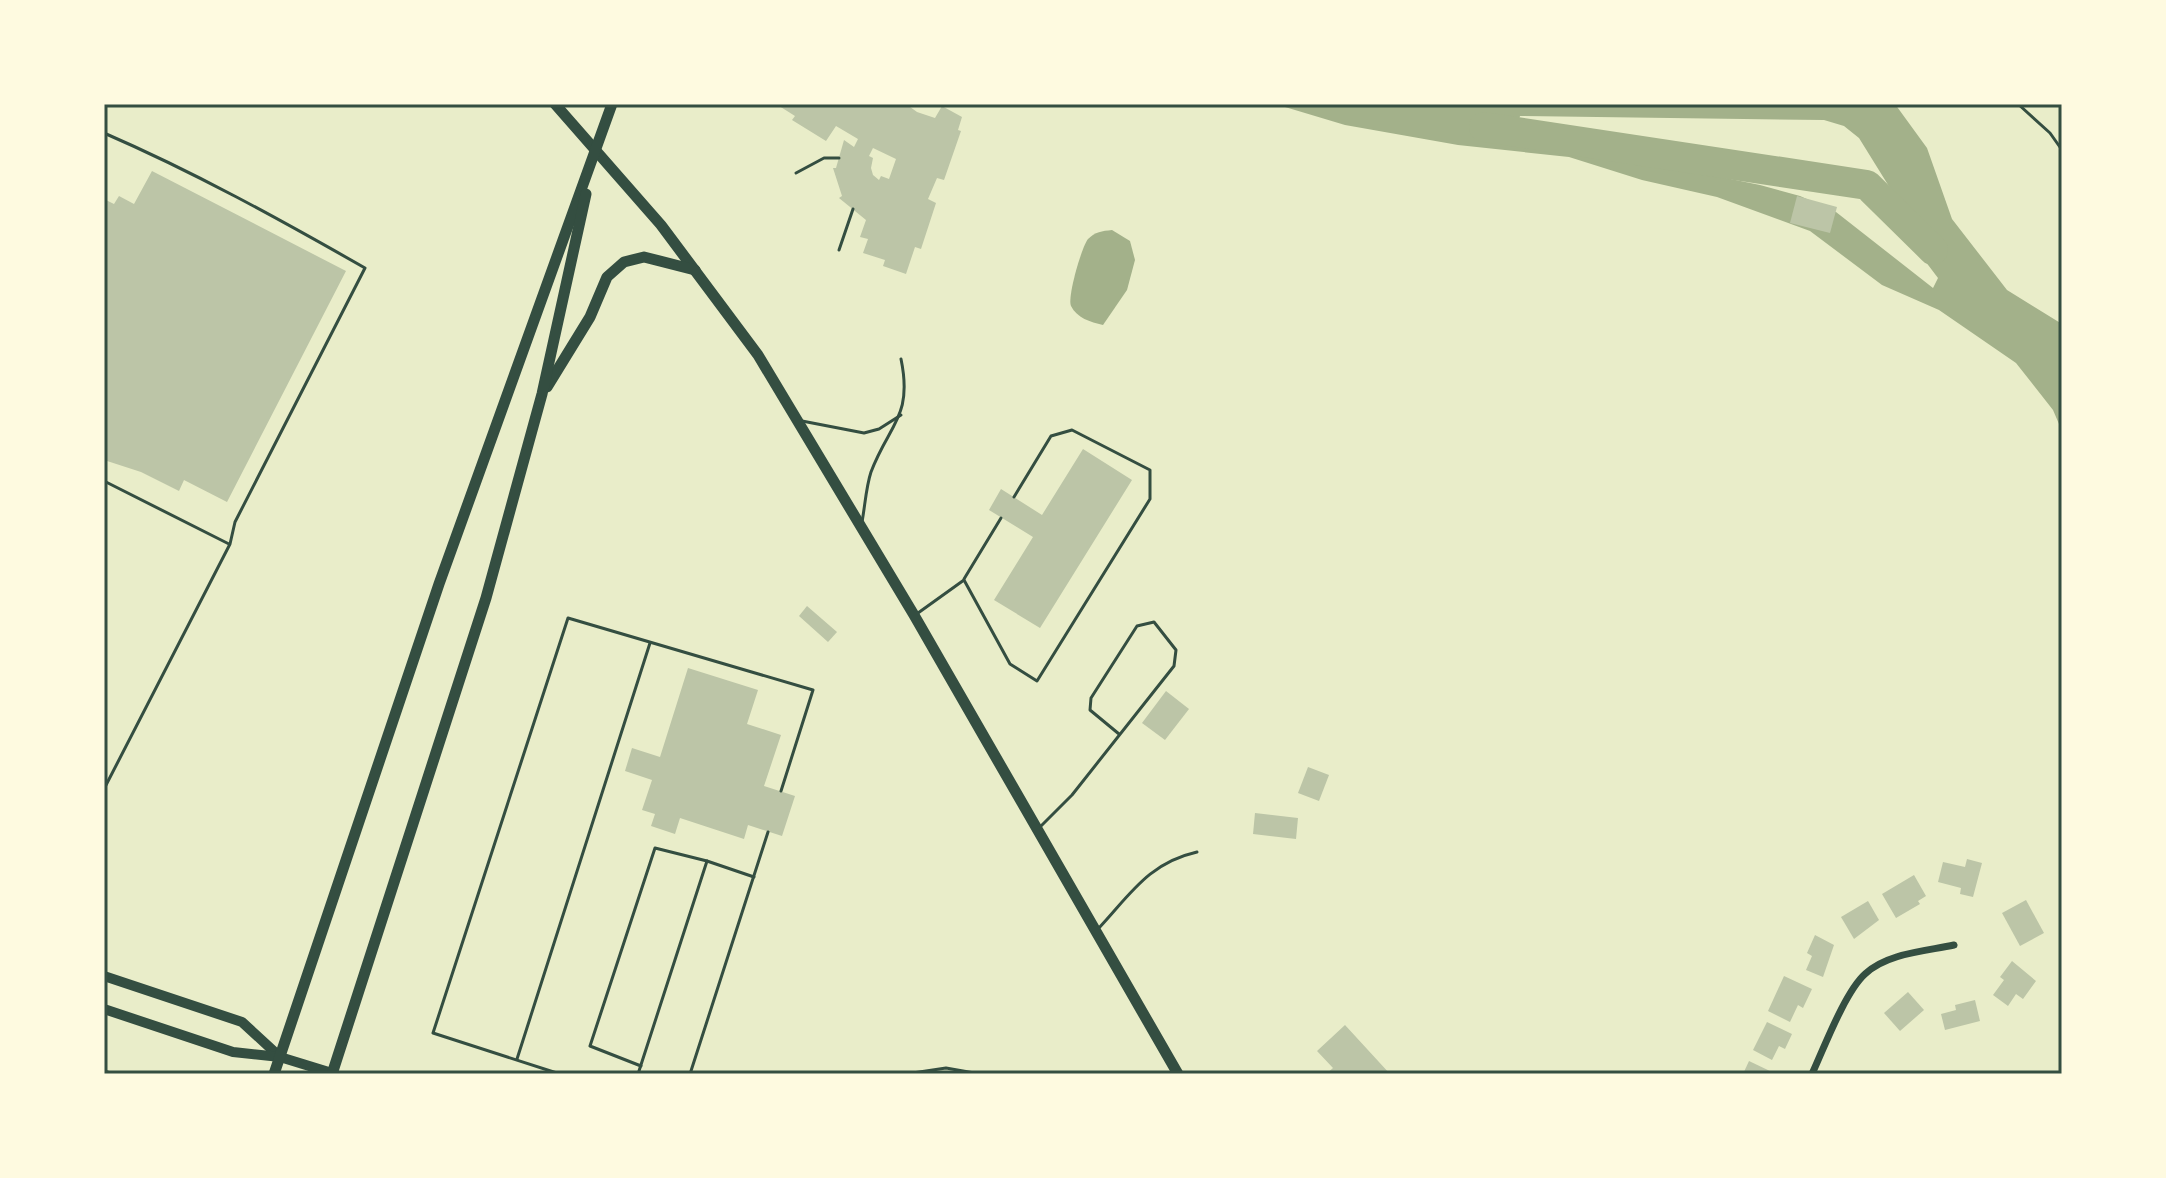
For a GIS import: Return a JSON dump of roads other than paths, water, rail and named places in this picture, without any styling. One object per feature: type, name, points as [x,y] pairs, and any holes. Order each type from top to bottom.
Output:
[{"type":"main road","points":[[555,104],[661,225],[758,355],[914,615],[1178,1074]]},
{"type":"main road","points":[[274,1074],[439,584],[612,104]]},
{"type":"main road","points":[[104,1009],[233,1052],[280,1057],[333,1074],[486,598],[542,394],[596,150]]},
{"type":"main road","points":[[542,394],[590,317],[607,277],[624,262],[644,257],[695,270]]},
{"type":"main road","points":[[104,976],[242,1022],[280,1057]]},
{"type":"street","points":[[1812,1074],[1849,997],[1865,973],[1890,959],[1954,945]]},
{"type":"lane","points":[[104,133],[158,156],[253,204],[365,268],[235,522],[230,544],[104,789]]},
{"type":"lane","points":[[796,173],[824,158],[839,158]]},
{"type":"lane","points":[[839,250],[853,209]]},
{"type":"lane","points":[[861,526],[870,474],[901,415],[906,386],[901,359]]},
{"type":"lane","points":[[798,420],[864,433],[879,429],[901,415]]},
{"type":"lane","points":[[964,580],[1010,664],[1037,681],[1150,499],[1150,470],[1072,430],[1051,436],[1014,497]]},
{"type":"lane","points":[[104,481],[230,544]]},
{"type":"lane","points":[[914,615],[964,580],[1001,518]]},
{"type":"lane","points":[[560,1074],[433,1033],[568,618],[813,690],[781,791]]},
{"type":"lane","points":[[1036,830],[1072,795],[1174,666],[1176,650],[1154,622],[1137,626],[1091,698],[1090,710],[1119,734]]},
{"type":"lane","points":[[516,1059],[650,643]]},
{"type":"lane","points":[[690,1074],[768,832]]},
{"type":"lane","points":[[641,1066],[590,1046],[655,848],[754,877]]},
{"type":"lane","points":[[1095,933],[1149,872],[1178,856],[1197,852]]},
{"type":"lane","points":[[638,1074],[707,861]]},
{"type":"lane","points":[[906,1074],[946,1068],[980,1074]]},
{"type":"lane","points":[[104,1071],[114,1074]]},
{"type":"waterway","points":[[1484,127],[1867,185],[1933,250]]}]
